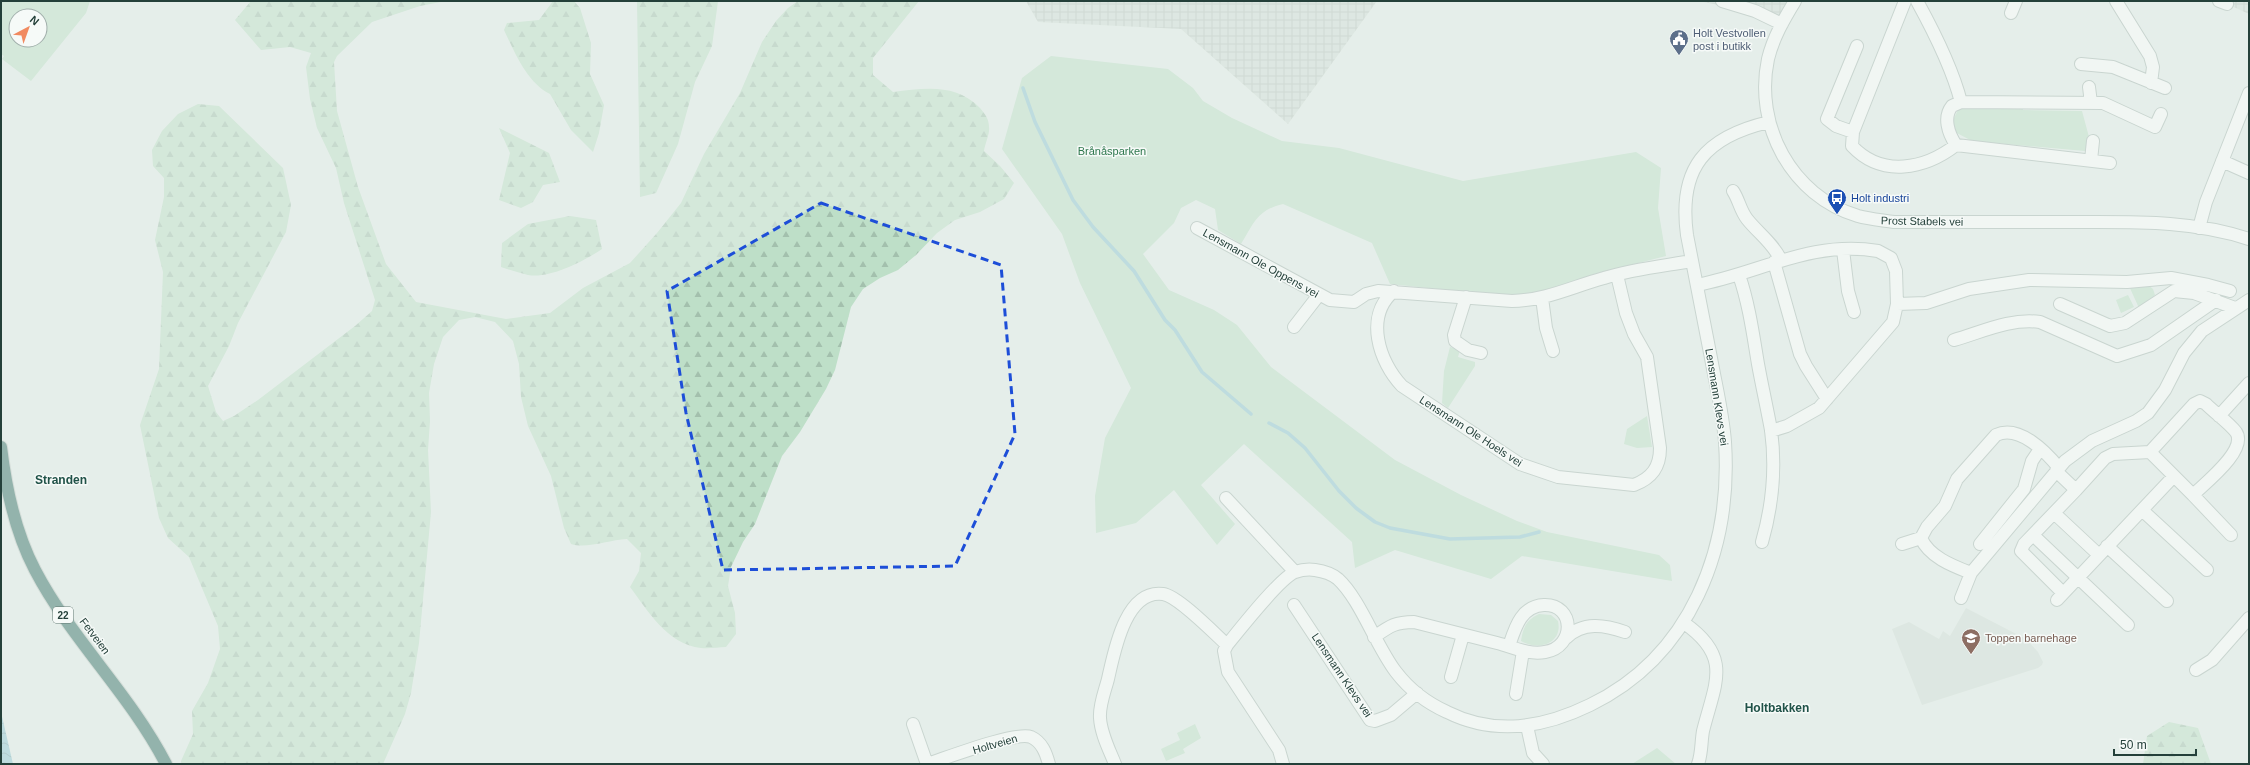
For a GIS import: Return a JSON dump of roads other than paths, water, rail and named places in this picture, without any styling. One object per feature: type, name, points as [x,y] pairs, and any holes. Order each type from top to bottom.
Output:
[{"type":"highway","name":"Fetveien","points":[[1,447],[14,513],[22,541],[34,569],[58,609],[140,718],[166,764]]},
{"type":"street","points":[[1722,1],[1755,11],[1782,24]]},
{"type":"street","name":"Prost Stabels vei","points":[[1795,1],[1782,24],[1771,49],[1766,77],[1765,105],[1769,122],[1784,158],[1808,186],[1840,209],[1868,218],[1894,222],[2129,222],[2199,228],[2249,239]]},
{"type":"street","points":[[1905,1],[1853,132],[1852,146],[1863,157],[1891,168],[1899,168],[1931,160],[1944,154],[1956,145],[2110,163]]},
{"type":"street","points":[[1917,1],[1951,72],[1960,102]]},
{"type":"street","points":[[2011,13],[2016,1]]},
{"type":"street","points":[[2116,1],[2150,56],[2153,67],[2151,83]]},
{"type":"street","points":[[1853,132],[1836,126],[1828,119],[1857,46]]},
{"type":"street","points":[[2081,64],[2113,67],[2165,88]]},
{"type":"street","points":[[2089,87],[2091,103]]},
{"type":"street","points":[[2199,228],[2206,202],[2249,93]]},
{"type":"street","points":[[1956,145],[1953,140],[1947,117],[1952,106],[1960,102],[2103,103],[2154,127],[2161,114]]},
{"type":"street","name":"Lensmann Klevs vei","points":[[1295,572],[1306,569],[1317,570],[1338,579],[1352,597],[1374,637],[1397,672],[1417,693],[1447,712],[1463,719],[1485,725],[1527,726],[1547,723],[1573,713],[1622,687],[1642,672],[1659,655],[1684,623],[1706,578],[1713,556],[1724,500],[1726,466],[1725,440],[1720,405],[1692,261],[1684,211],[1686,192],[1692,172],[1707,152],[1720,140],[1734,132],[1769,122]]},
{"type":"street","points":[[2091,160],[2093,141]]},
{"type":"street","points":[[2222,161],[2249,172]]},
{"type":"street","points":[[1733,191],[1743,214],[1757,231],[1773,244],[1800,354],[1827,399]]},
{"type":"street","name":"Lensmann Ole Oppens vei","points":[[1197,228],[1318,296],[1342,303],[1354,302],[1366,294],[1378,291],[1512,301],[1542,298],[1617,275],[1692,261]]},
{"type":"street","points":[[1697,285],[1739,275],[1778,261],[1821,250],[1878,251],[1891,258],[1896,271],[1897,304],[1893,322],[1819,408],[1786,426],[1771,431]]},
{"type":"street","points":[[1843,250],[1848,292],[1854,312]]},
{"type":"street","name":"Lensmann Ole Hoels vei","points":[[1394,291],[1387,298],[1382,307],[1378,335],[1385,363],[1393,376],[1402,386],[1520,464],[1558,478],[1634,485],[1643,482],[1656,469],[1660,460],[1660,448],[1647,357],[1634,334],[1626,313],[1617,275]]},
{"type":"street","points":[[1739,275],[1748,307],[1771,431],[1773,472],[1768,519],[1762,542]]},
{"type":"street","points":[[1897,304],[1926,304],[1969,289],[2014,282],[2049,280],[2127,282],[2179,279],[2230,291]]},
{"type":"street","points":[[2154,280],[2162,298]]},
{"type":"street","points":[[2060,304],[2104,325],[2116,326],[2138,316],[2174,291],[2183,291],[2216,300],[2235,308]]},
{"type":"street","points":[[1294,327],[1318,296]]},
{"type":"street","points":[[1466,297],[1454,335],[1455,341],[1468,350],[1481,353]]},
{"type":"street","points":[[1542,298],[1553,351]]},
{"type":"street","points":[[1954,340],[2003,324],[2030,321],[2040,322],[2117,356],[2128,355],[2151,345],[2216,300]]},
{"type":"street","points":[[1961,598],[1971,573],[2058,469],[2078,450],[2092,441],[2136,421],[2148,413],[2165,390],[2192,342],[2212,322],[2249,300]]},
{"type":"street","points":[[2219,416],[2249,383]]},
{"type":"street","points":[[2174,476],[2060,596],[2021,551],[2054,512],[2106,458],[2113,454],[2150,452],[2194,404],[2200,401],[2206,404],[2236,432],[2239,441],[2238,448],[2229,460],[2193,495]]},
{"type":"street","points":[[1902,544],[1921,538],[1925,530],[1945,506],[1957,479],[1996,434],[2004,432],[2020,436],[2040,449],[2076,490]]},
{"type":"street","points":[[1980,544],[2024,489],[2032,462],[2040,449]]},
{"type":"street","points":[[2150,452],[2231,535]]},
{"type":"street","points":[[1226,498],[1295,572],[1279,586],[1227,644],[1224,651],[1228,672],[1279,750],[1283,764]]},
{"type":"street","points":[[2142,510],[2207,570]]},
{"type":"street","points":[[2054,512],[2099,555]]},
{"type":"street","points":[[2033,535],[2128,625]]},
{"type":"street","points":[[1921,538],[1924,544],[1943,561],[1971,573]]},
{"type":"street","points":[[2107,546],[2167,601]]},
{"type":"street","points":[[1115,764],[1105,740],[1100,716],[1119,633],[1133,609],[1147,598],[1155,594],[1164,594],[1172,597],[1186,608],[1227,644]]},
{"type":"street","name":"Lensmann Klevs vei","points":[[1294,605],[1370,720],[1375,722],[1386,718],[1401,708],[1417,693]]},
{"type":"street","points":[[1509,646],[1521,617],[1527,611],[1542,605],[1549,605],[1557,609],[1566,618],[1568,623],[1566,638]]},
{"type":"street","points":[[2196,670],[2212,660],[2249,618]]},
{"type":"street","points":[[1374,637],[1392,624],[1400,622],[1414,622],[1509,646],[1523,651],[1540,652],[1553,650],[1576,630],[1606,625],[1625,632]]},
{"type":"street","points":[[1684,623],[1697,632],[1710,646],[1715,658],[1717,675],[1715,691],[1703,733],[1701,754],[1698,764]]},
{"type":"street","points":[[1451,677],[1463,635]]},
{"type":"street","points":[[1516,694],[1523,651]]},
{"type":"street","name":"Holtveien","points":[[913,724],[927,764],[980,746],[1020,736],[1030,736],[1038,742],[1045,751],[1049,764]]},
{"type":"street","points":[[1527,726],[1533,753],[1543,764]]},
{"type":"water","points":[[1,712],[13,764],[1,764]]},
{"type":"waterway","points":[[1023,88],[1035,122],[1073,200],[1093,227],[1134,271],[1165,320],[1175,330],[1202,372],[1251,414]]},
{"type":"waterway","points":[[1269,423],[1288,433],[1305,448],[1339,491],[1356,508],[1375,522],[1390,528],[1450,539],[1520,537],[1539,532]]},
{"type":"place","name":"Holt Vestvollen post i butikk","points":[[1679,56]]},
{"type":"place","name":"Holt industri","points":[[1837,215]]},
{"type":"place","name":"Toppen barnehage","points":[[1971,655]]},
{"type":"district","name":"Stranden","points":[[61,480]]},
{"type":"district","name":"Holtbakken","points":[[1777,708]]},
{"type":"park label","name":"Brånåsparken","points":[[1112,151]]}]
